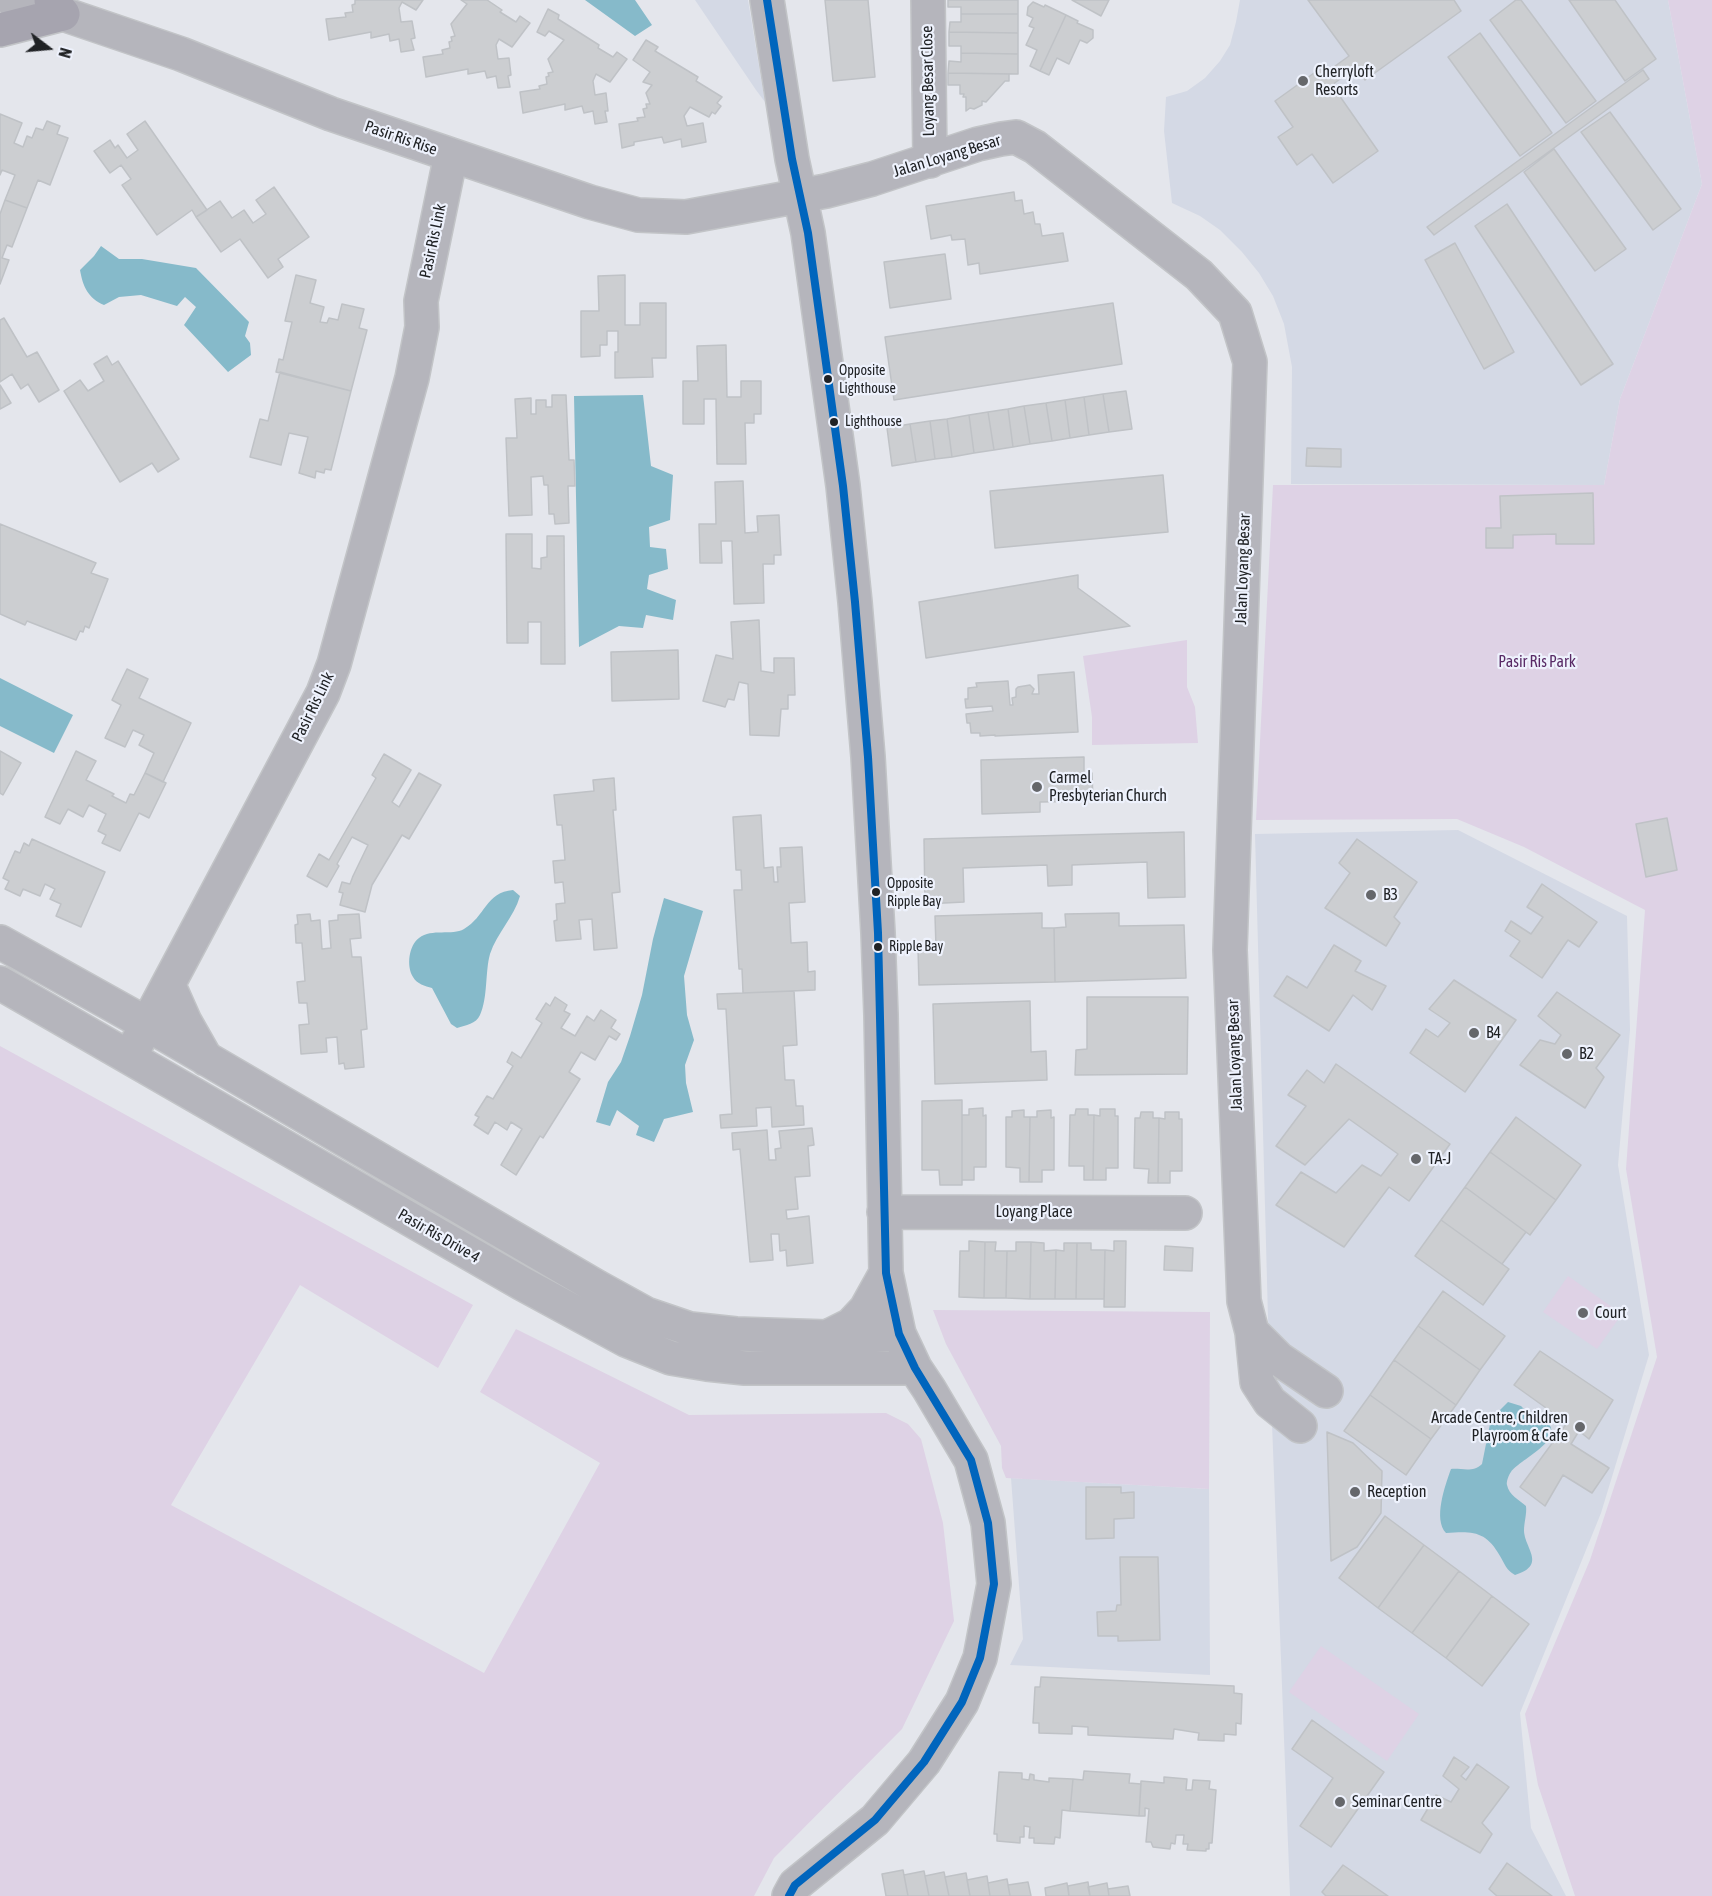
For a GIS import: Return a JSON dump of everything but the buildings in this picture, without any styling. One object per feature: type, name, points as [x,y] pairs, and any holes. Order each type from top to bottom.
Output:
[{"type":"main road","points":[[0,30],[57,7]]},
{"type":"street","name":"Pasir Ris Rise","points":[[12,0],[57,7],[331,114],[590,202],[638,215],[686,217],[800,196]]},
{"type":"street","points":[[767,0],[792,159],[808,233],[843,486],[865,718],[881,1015],[886,1273],[899,1334],[915,1368],[930,1389],[971,1460],[988,1523],[994,1584],[980,1658],[962,1702],[924,1762],[875,1820],[795,1885],[789,1896]]},
{"type":"street","name":"Loyang Besar Close","points":[[928,0],[930,161]]},
{"type":"street","name":"Jalan Loyang Besar","points":[[800,196],[872,179],[978,144],[1016,137],[1035,147],[1199,275],[1235,313],[1250,362],[1230,950],[1244,1301],[1252,1332],[1257,1383],[1270,1402],[1300,1426]]},
{"type":"street","name":"Pasir Ris Link","points":[[129,1058],[323,693],[334,664],[412,378],[422,327],[437,305],[460,158]]},
{"type":"street","points":[[0,942],[147,1024],[646,1314],[690,1329],[736,1334],[827,1337],[899,1334]]},
{"type":"street","name":"Pasir Ris Drive 4","points":[[0,983],[521,1283],[626,1340],[671,1358],[745,1368],[915,1368]]},
{"type":"street","points":[[105,1000],[124,1002],[143,998],[169,986],[185,1022],[206,1059]]},
{"type":"street","name":"Loyang Place","points":[[884,1212],[1185,1213]]},
{"type":"street","points":[[827,1337],[851,1325],[866,1309],[886,1273]]},
{"type":"street","points":[[1252,1332],[1279,1359],[1326,1391]]},
{"type":"shaded area","points":[[695,0],[748,0],[765,102],[756,90]]},
{"type":"shaded area","points":[[1240,0],[1668,0],[1702,184],[1620,399],[1604,485],[1291,484],[1292,367],[1284,324],[1273,296],[1259,273],[1242,252],[1220,230],[1200,216],[1172,203],[1164,131],[1166,97],[1187,91],[1205,78],[1220,61],[1230,45]]},
{"type":"shaded area","points":[[1458,830],[1627,916],[1630,1030],[1618,1165],[1649,1355],[1601,1513],[1520,1713],[1531,1828],[1566,1896],[1290,1896],[1268,1318],[1255,834]]},
{"type":"shaded area","points":[[1011,1478],[1209,1489],[1210,1675],[1010,1665],[1023,1639]]},
{"type":"green space","name":"Pasir Ris Park","points":[[1668,0],[1712,0],[1712,1896],[1575,1896],[1538,1785],[1525,1714],[1590,1560],[1657,1357],[1626,1169],[1645,910],[1524,847],[1457,819],[1256,820],[1273,485],[1604,485],[1620,399],[1702,184]]},
{"type":"green space","points":[[1187,640],[1187,687],[1195,707],[1198,743],[1092,745],[1092,717],[1083,656]]},
{"type":"green space","points":[[0,1046],[473,1305],[438,1368],[300,1285],[171,1505],[484,1673],[600,1463],[480,1392],[516,1329],[689,1415],[886,1413],[908,1424],[921,1439],[943,1523],[954,1621],[902,1729],[774,1858],[754,1896],[0,1896]]},
{"type":"green space","name":"Court","points":[[1568,1276],[1622,1314],[1597,1349],[1543,1312]]},
{"type":"green space","points":[[933,1310],[1210,1312],[1209,1489],[1006,1478],[1002,1468],[1001,1446],[946,1344]]},
{"type":"green space","points":[[1321,1646],[1419,1714],[1387,1761],[1289,1692]]},
{"type":"water","points":[[585,0],[635,0],[652,25],[635,36]]},
{"type":"water","points":[[101,246],[119,259],[142,259],[196,268],[249,322],[245,336],[250,343],[251,355],[228,372],[184,325],[196,307],[185,297],[177,306],[141,295],[119,297],[104,305],[94,299],[85,287],[80,270]]},
{"type":"water","points":[[643,395],[651,466],[673,475],[670,520],[649,527],[650,547],[666,549],[668,569],[649,575],[647,589],[676,600],[673,620],[646,615],[643,628],[619,626],[579,647],[574,396]]},
{"type":"water","points":[[0,678],[73,715],[54,753],[0,726]]},
{"type":"water","points":[[513,890],[520,896],[490,954],[483,1008],[473,1022],[457,1028],[451,1024],[432,988],[419,983],[413,977],[409,962],[413,945],[419,938],[430,933],[454,932],[464,929],[497,895]]},
{"type":"water","points":[[664,898],[703,911],[684,976],[687,1015],[694,1040],[685,1065],[686,1083],[693,1112],[664,1119],[654,1142],[636,1135],[639,1126],[617,1110],[610,1126],[596,1122],[608,1082],[621,1062],[630,1036],[642,995]]},
{"type":"water","points":[[1508,1402],[1521,1406],[1532,1417],[1546,1421],[1551,1431],[1545,1444],[1515,1467],[1507,1480],[1510,1492],[1526,1506],[1524,1531],[1532,1556],[1530,1566],[1515,1575],[1484,1537],[1464,1532],[1446,1533],[1440,1519],[1441,1502],[1451,1469],[1471,1469],[1482,1464],[1491,1419]]},
{"type":"transit line","points":[[767,0],[792,159],[808,233],[843,486],[855,602],[868,757],[878,933],[886,1273],[899,1334],[915,1368],[971,1460],[988,1523],[994,1584],[980,1658],[962,1702],[924,1762],[875,1820],[795,1885],[789,1896]]},
{"type":"place","name":"Cherryloft Resorts","points":[[1303,81]]},
{"type":"place","name":"Opposite Lighthouse","points":[[828,379]]},
{"type":"place","name":"Lighthouse","points":[[834,422]]},
{"type":"place","name":"Carmel Presbyterian Church","points":[[1037,787]]},
{"type":"place","name":"Opposite Ripple Bay","points":[[876,892]]},
{"type":"place","name":"B3","points":[[1371,895]]},
{"type":"place","name":"Ripple Bay","points":[[878,947]]},
{"type":"place","name":"B4","points":[[1474,1033]]},
{"type":"place","name":"B2","points":[[1567,1054]]},
{"type":"place","name":"TA-J","points":[[1416,1159]]},
{"type":"place","name":"Court","points":[[1583,1313]]},
{"type":"place","name":"Arcade Centre, Children Playroom & Cafe","points":[[1580,1427]]},
{"type":"place","name":"Reception","points":[[1355,1492]]},
{"type":"place","name":"Seminar Centre","points":[[1340,1802]]}]
